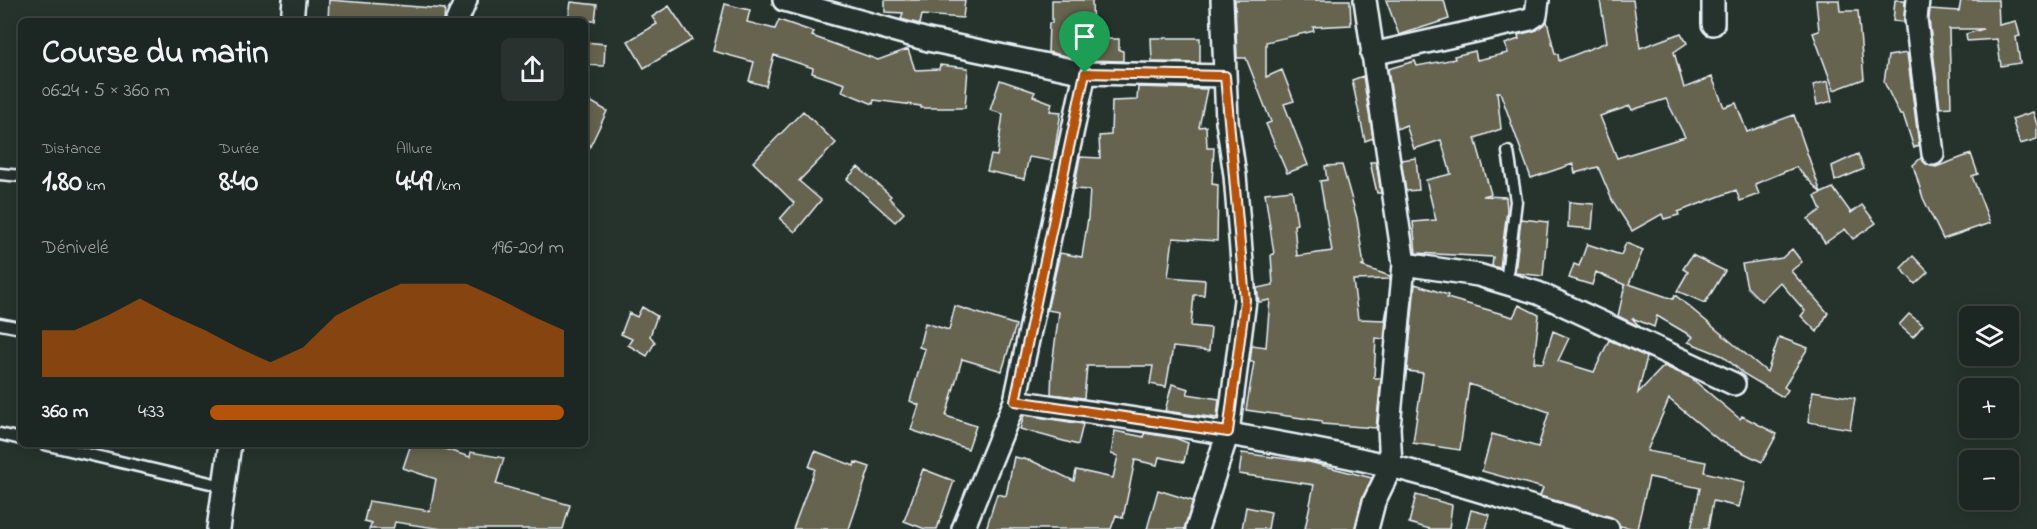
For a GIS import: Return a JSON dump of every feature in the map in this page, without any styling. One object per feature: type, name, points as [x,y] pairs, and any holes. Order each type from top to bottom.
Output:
[{"type":"street","points":[[292,18],[294,0]]},
{"type":"street","points":[[458,18],[466,0]]},
{"type":"street","points":[[784,0],[928,40],[1085,73],[1225,76]]},
{"type":"street","points":[[1197,529],[1228,432],[1245,300],[1225,76],[1222,0]]},
{"type":"street","points":[[1365,0],[1404,264],[1389,427],[1391,466],[1374,502],[1366,529]]},
{"type":"street","points":[[1372,54],[1530,20],[1536,15],[1538,0]]},
{"type":"street","points":[[1713,0],[1713,24]]},
{"type":"street","points":[[1918,0],[1916,19],[1933,154]]},
{"type":"street","points":[[963,529],[1015,401],[1085,73]]},
{"type":"street","points":[[1404,264],[1478,275],[1538,293],[1734,384]]},
{"type":"street","points":[[1015,401],[1228,432],[1391,466],[1608,529]]},
{"type":"street","points":[[218,529],[230,447]]},
{"type":"lane","points":[[1506,283],[1516,201],[1508,152]]},
{"type":"lane","points":[[0,174],[18,176]]},
{"type":"lane","points":[[0,324],[18,327]]},
{"type":"lane","points":[[0,434],[18,438]]},
{"type":"lane","points":[[57,447],[223,486]]},
{"type":"building","points":[[329,0],[445,9],[444,18],[328,18]]},
{"type":"building","points":[[885,0],[965,0],[963,18],[922,15],[920,24],[901,19],[903,13],[885,12]]},
{"type":"building","points":[[1052,0],[1092,0],[1093,39],[1119,39],[1119,50],[1123,51],[1123,61],[1083,60],[1048,52]]},
{"type":"building","points":[[1235,0],[1350,0],[1351,25],[1313,27],[1314,31],[1266,42],[1266,77],[1282,70],[1294,101],[1284,104],[1308,165],[1287,173],[1266,124],[1271,122],[1246,58],[1237,58]]},
{"type":"building","points":[[1386,0],[1444,0],[1449,19],[1399,35]]},
{"type":"building","points":[[1600,0],[1633,0],[1640,48],[1681,33],[1687,43],[1674,52],[1684,88],[1712,77],[1724,107],[1736,103],[1747,132],[1794,115],[1821,193],[1796,167],[1755,184],[1759,194],[1740,201],[1736,190],[1678,212],[1679,215],[1664,219],[1662,214],[1632,231],[1612,200],[1598,167],[1575,173],[1573,164],[1531,178],[1500,92],[1497,92],[1501,129],[1475,138],[1491,194],[1483,196],[1506,197],[1507,210],[1500,268],[1492,266],[1493,257],[1416,253],[1413,222],[1436,220],[1426,180],[1451,174],[1441,140],[1414,149],[1406,125],[1397,129],[1388,69],[1415,61],[1417,66],[1455,59],[1454,56],[1475,51],[1477,60],[1508,53],[1505,44],[1519,39],[1518,35],[1537,30],[1547,21],[1555,54],[1558,54],[1559,61],[1607,42]],"holes":[[[1666,99],[1685,137],[1617,158],[1600,116],[1630,106],[1632,110]]]},
{"type":"building","points":[[1816,0],[1839,0],[1840,11],[1858,11],[1864,79],[1834,90],[1813,33],[1819,31]]},
{"type":"building","points":[[1895,0],[1905,0],[1904,22],[1893,21]]},
{"type":"building","points":[[1961,0],[1998,0],[1999,25],[2016,21],[2020,36],[2016,37],[2020,63],[2001,66],[1997,39],[1967,41],[1966,34],[1983,29],[1949,29],[1951,107],[1940,108],[1929,19],[1930,9],[1959,11]]},
{"type":"building","points":[[571,2],[597,5],[595,21],[588,21],[588,18],[568,18]]},
{"type":"building","points":[[725,4],[750,10],[747,22],[775,29],[779,20],[814,32],[812,36],[878,60],[908,49],[915,70],[939,69],[940,65],[968,68],[965,108],[921,108],[921,106],[874,100],[873,104],[842,91],[845,84],[812,73],[813,68],[774,55],[766,86],[749,81],[754,62],[713,51]]},
{"type":"building","points":[[669,6],[692,40],[644,68],[628,41],[657,24],[652,17]]},
{"type":"building","points":[[1151,38],[1200,38],[1200,63],[1152,62]]},
{"type":"building","points":[[588,42],[605,44],[604,66],[588,65]]},
{"type":"building","points":[[1907,53],[1919,145],[1914,148],[1903,114],[1900,115],[1884,82],[1888,56]]},
{"type":"building","points":[[1363,76],[1373,138],[1365,141],[1352,80]]},
{"type":"building","points":[[1000,80],[1035,92],[1033,96],[1052,103],[1050,111],[1061,112],[1053,161],[1029,157],[1024,179],[987,171],[991,155],[997,156],[1003,114],[990,110]]},
{"type":"building","points":[[1828,81],[1832,101],[1817,105],[1813,85]]},
{"type":"building","points":[[1138,87],[1207,89],[1199,127],[1206,126],[1207,148],[1214,148],[1212,184],[1218,185],[1217,241],[1173,238],[1168,277],[1205,280],[1204,295],[1194,295],[1191,326],[1211,328],[1209,351],[1173,347],[1166,387],[1150,384],[1153,366],[1087,366],[1084,398],[1051,394],[1059,312],[1047,310],[1060,253],[1082,257],[1088,218],[1090,190],[1074,189],[1080,157],[1100,158],[1099,136],[1111,135],[1112,101],[1137,100]]},
{"type":"building","points":[[588,100],[607,111],[588,151]]},
{"type":"building","points":[[803,111],[836,143],[799,181],[821,200],[795,232],[780,219],[794,203],[753,162]]},
{"type":"building","points":[[2033,112],[2037,125],[2037,139],[2020,144],[2012,119]]},
{"type":"building","points":[[1858,154],[1864,169],[1835,181],[1832,166]]},
{"type":"building","points":[[1971,154],[1978,174],[1972,176],[1990,223],[1943,239],[1923,198],[1913,165],[1921,158],[1928,165],[1936,167]]},
{"type":"building","points":[[1416,158],[1419,190],[1406,191],[1401,160]]},
{"type":"building","points":[[1370,162],[1376,162],[1381,193],[1377,193]]},
{"type":"building","points":[[1342,165],[1357,218],[1364,266],[1361,266],[1390,276],[1390,279],[1353,280],[1358,319],[1385,320],[1387,309],[1384,339],[1376,338],[1374,378],[1381,378],[1376,428],[1322,424],[1322,421],[1246,410],[1254,362],[1250,362],[1252,345],[1266,347],[1270,300],[1259,302],[1257,288],[1273,285],[1271,255],[1274,254],[1265,193],[1292,190],[1297,224],[1294,225],[1297,256],[1332,251],[1320,181],[1327,180],[1325,166]]},
{"type":"building","points":[[858,167],[891,196],[889,198],[904,213],[895,222],[847,179]]},
{"type":"building","points":[[1833,188],[1851,213],[1862,205],[1876,223],[1853,239],[1845,229],[1825,243],[1808,219],[1821,210],[1815,196]]},
{"type":"building","points":[[1569,202],[1594,204],[1592,229],[1568,227]]},
{"type":"building","points":[[1521,219],[1548,222],[1543,276],[1515,273]]},
{"type":"building","points":[[1626,243],[1643,250],[1629,284],[1673,299],[1675,295],[1767,372],[1779,337],[1808,348],[1784,387],[1788,390],[1783,397],[1744,374],[1723,356],[1688,342],[1693,337],[1657,316],[1654,327],[1632,318],[1640,327],[1618,316],[1625,285],[1596,272],[1592,285],[1569,278],[1574,264],[1579,266],[1587,244],[1621,255]]},
{"type":"building","points":[[1792,249],[1802,262],[1791,271],[1828,313],[1817,332],[1801,316],[1805,311],[1780,282],[1761,301],[1747,287],[1742,264],[1782,258]]},
{"type":"building","points":[[1692,255],[1725,271],[1705,303],[1677,291],[1688,272],[1683,269]]},
{"type":"building","points":[[1913,256],[1928,272],[1915,284],[1901,268]]},
{"type":"building","points":[[1415,284],[1448,295],[1447,298],[1513,317],[1519,305],[1539,315],[1534,362],[1543,363],[1553,331],[1569,338],[1558,361],[1594,372],[1609,340],[1647,357],[1638,393],[1664,366],[1691,378],[1740,419],[1742,416],[1777,434],[1762,462],[1720,441],[1669,399],[1647,451],[1706,462],[1704,472],[1745,482],[1739,507],[1713,501],[1708,529],[1691,529],[1700,488],[1649,477],[1637,529],[1620,526],[1611,517],[1540,496],[1543,488],[1482,471],[1492,434],[1538,447],[1549,412],[1469,384],[1460,450],[1413,443],[1423,373],[1407,371]]},
{"type":"building","points":[[955,306],[1016,325],[1002,371],[962,359],[946,416],[976,426],[968,449],[911,430],[919,405],[910,401],[925,349],[919,347],[925,323],[949,330]]},
{"type":"building","points":[[642,307],[657,316],[650,336],[655,342],[647,356],[628,345],[632,339],[621,334],[629,313],[637,317]]},
{"type":"building","points":[[1909,314],[1923,325],[1913,337],[1899,325]]},
{"type":"building","points":[[1172,384],[1189,389],[1187,394],[1219,399],[1217,418],[1165,411]]},
{"type":"building","points":[[1813,391],[1855,398],[1850,429],[1808,422]]},
{"type":"building","points":[[1024,415],[1083,424],[1078,445],[1020,429]]},
{"type":"building","points":[[1115,431],[1144,437],[1144,433],[1175,438],[1188,443],[1184,462],[1159,457],[1157,465],[1135,460],[1123,518],[1116,515],[1111,529],[986,529],[997,494],[1006,496],[1014,457],[1032,461],[1074,481],[1076,470],[1113,478],[1118,456],[1111,454]]},
{"type":"building","points":[[410,447],[438,447],[470,457],[471,452],[504,458],[496,484],[570,505],[563,529],[442,529],[395,522],[393,529],[369,529],[372,523],[364,521],[369,501],[430,511],[436,479],[403,468]]},
{"type":"building","points":[[815,451],[854,466],[855,462],[870,467],[849,529],[793,529],[815,469],[809,467]]},
{"type":"building","points":[[1242,453],[1309,462],[1372,478],[1362,499],[1355,529],[1305,529],[1314,485],[1239,474]]},
{"type":"building","points":[[923,469],[954,481],[937,529],[925,529],[904,521]]},
{"type":"building","points":[[1158,490],[1193,501],[1184,529],[1147,529]]},
{"type":"building","points":[[1416,495],[1452,505],[1449,529],[1430,529],[1409,523]]},
{"type":"building","points":[[1246,507],[1271,512],[1268,529],[1242,529]]},
{"type":"building","points":[[1471,510],[1490,515],[1486,529],[1466,529]]},
{"type":"route","points":[[1085,73],[1225,76],[1227,121],[1243,254],[1245,300],[1228,432],[1015,401],[1085,73]]}]
